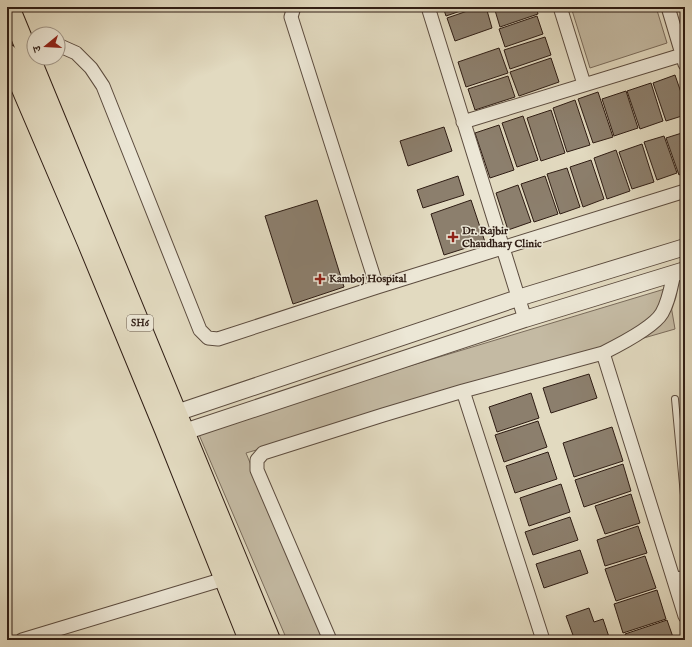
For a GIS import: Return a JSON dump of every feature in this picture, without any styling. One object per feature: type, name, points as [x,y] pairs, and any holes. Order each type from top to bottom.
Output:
[{"type":"main road","name":"SH6","points":[[9,7],[26,36]]},
{"type":"main road","name":"SH6","points":[[7,54],[90,248],[270,640]]},
{"type":"main road","name":"SH6","points":[[39,66],[176,413],[175,431],[224,579],[249,640]]},
{"type":"street","points":[[294,7],[291,18],[377,287]]},
{"type":"street","points":[[428,7],[525,319]]},
{"type":"street","points":[[560,7],[584,84]]},
{"type":"street","points":[[463,122],[584,84],[684,59],[668,7]]},
{"type":"street","points":[[66,49],[76,53],[91,68],[103,86],[200,330],[208,338],[218,339],[377,287],[685,192]]},
{"type":"street","points":[[176,413],[518,298],[685,247]]},
{"type":"street","points":[[175,431],[525,319],[679,272]]},
{"type":"street","points":[[330,640],[257,470],[257,460],[263,453],[463,391],[603,353],[652,324],[662,314],[679,272]]},
{"type":"street","points":[[603,353],[679,575],[685,616]]},
{"type":"street","points":[[463,391],[543,640]]},
{"type":"street","points":[[22,640],[224,579]]},
{"type":"lane","points":[[675,399],[685,506]]},
{"type":"shaded area","points":[[571,7],[656,7],[667,43],[590,68]]},
{"type":"shaded area","points":[[668,288],[675,329],[246,453],[323,640],[287,640],[197,430]]},
{"type":"building","points":[[443,7],[472,7],[446,16]]},
{"type":"building","points":[[479,7],[486,7],[492,28],[455,41],[447,18]]},
{"type":"building","points":[[494,7],[536,7],[538,14],[500,27]]},
{"type":"building","points":[[537,16],[543,34],[505,47],[499,29]]},
{"type":"building","points":[[545,37],[551,55],[510,69],[504,50]]},
{"type":"building","points":[[499,48],[508,73],[466,87],[458,62]]},
{"type":"building","points":[[551,58],[559,82],[519,96],[510,72]]},
{"type":"building","points":[[675,75],[685,104],[685,115],[666,121],[653,83]]},
{"type":"building","points":[[508,76],[515,97],[475,110],[468,89]]},
{"type":"building","points":[[651,83],[663,121],[640,129],[627,91]]},
{"type":"building","points":[[626,91],[638,128],[614,136],[602,99]]},
{"type":"building","points":[[598,92],[613,137],[593,143],[578,99]]},
{"type":"building","points":[[575,100],[590,145],[567,152],[553,108]]},
{"type":"building","points":[[551,110],[565,153],[541,161],[527,118]]},
{"type":"building","points":[[523,116],[538,160],[517,167],[502,123]]},
{"type":"building","points":[[499,125],[514,170],[490,178],[475,133]]},
{"type":"building","points":[[444,127],[452,151],[408,166],[400,141]]},
{"type":"building","points":[[685,132],[685,172],[679,175],[666,138]]},
{"type":"building","points":[[664,136],[677,173],[657,180],[644,142]]},
{"type":"building","points":[[642,144],[654,182],[632,189],[619,152]]},
{"type":"building","points":[[616,150],[630,191],[607,199],[594,158]]},
{"type":"building","points":[[591,160],[604,199],[583,207],[570,167]]},
{"type":"building","points":[[567,168],[580,207],[560,214],[547,174]]},
{"type":"building","points":[[458,176],[464,195],[423,208],[417,190]]},
{"type":"building","points":[[545,176],[558,214],[534,222],[521,184]]},
{"type":"building","points":[[518,185],[531,222],[508,230],[496,193]]},
{"type":"building","points":[[317,200],[344,287],[293,304],[265,216]]},
{"type":"building","points":[[471,200],[485,242],[444,255],[431,214]]},
{"type":"building","points":[[589,374],[597,398],[551,413],[543,388]]},
{"type":"building","points":[[531,393],[539,418],[497,432],[489,407]]},
{"type":"building","points":[[538,421],[547,447],[504,462],[495,435]]},
{"type":"building","points":[[612,427],[623,461],[574,477],[563,443]]},
{"type":"building","points":[[548,452],[557,479],[515,493],[506,466]]},
{"type":"building","points":[[623,464],[631,491],[584,507],[575,480]]},
{"type":"building","points":[[561,484],[570,512],[529,526],[520,498]]},
{"type":"building","points":[[631,494],[640,523],[605,534],[595,506]]},
{"type":"building","points":[[570,517],[578,540],[533,555],[525,532]]},
{"type":"building","points":[[638,526],[647,553],[605,566],[597,540]]},
{"type":"building","points":[[580,550],[588,573],[544,588],[536,564]]},
{"type":"building","points":[[645,556],[656,588],[616,601],[605,569]]},
{"type":"building","points":[[657,590],[666,619],[623,633],[614,604]]},
{"type":"building","points":[[589,608],[594,622],[603,619],[609,637],[601,640],[568,640],[574,638],[566,616]]},
{"type":"building","points":[[667,620],[674,640],[627,640],[625,634]]},
{"type":"place","name":"Dr. Rajbir Chaudhary Clinic","points":[[453,237]]},
{"type":"place","name":"Kamboj Hospital","points":[[320,279]]}]
